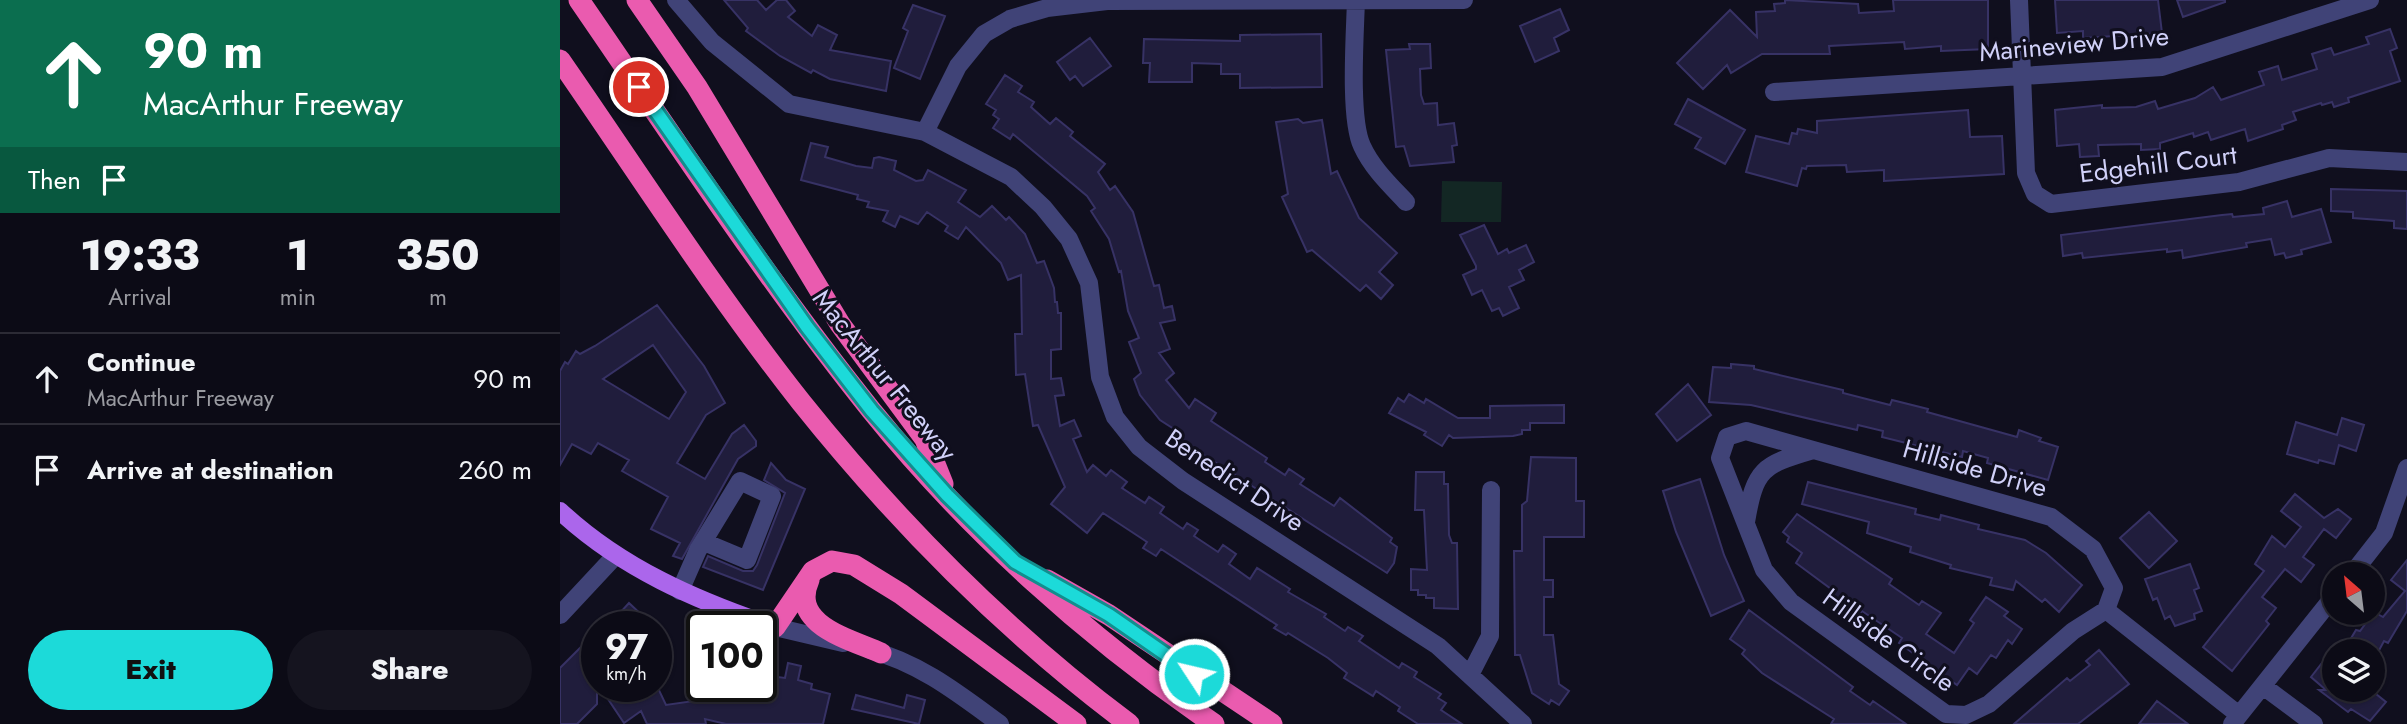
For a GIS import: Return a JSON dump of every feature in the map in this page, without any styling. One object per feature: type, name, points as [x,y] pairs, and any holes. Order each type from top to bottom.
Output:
[{"type":"highway","name":"MacArthur Freeway","points":[[579,0],[807,327],[872,411],[947,495],[1015,562],[1133,664],[1214,724]]},
{"type":"highway","points":[[637,0],[685,67],[827,303],[925,439],[947,495]]},
{"type":"highway","points":[[560,60],[767,358],[843,453],[904,522],[982,600],[1042,654],[1129,724]]},
{"type":"highway","points":[[777,624],[813,571],[832,561],[843,561],[866,571],[1076,724]]},
{"type":"highway","points":[[1015,562],[1109,615],[1272,724]]},
{"type":"highway","points":[[813,571],[804,595],[810,616],[817,624],[881,653]]},
{"type":"main road","points":[[560,511],[616,555],[680,590],[734,611]]},
{"type":"street","name":"Benedict Drive","points":[[676,0],[712,42],[789,104],[925,132],[1011,177],[1043,207],[1069,239],[1089,283],[1100,377],[1115,417],[1139,447],[1183,481],[1438,646],[1523,724]]},
{"type":"street","points":[[925,132],[958,66],[984,34],[1010,19],[1047,8],[1107,1],[1464,0]]},
{"type":"street","name":"Edgehill Court","points":[[2019,0],[2025,173],[2035,194],[2051,204],[2239,182],[2329,158],[2407,162]]},
{"type":"street","name":"Marineview Drive","points":[[1774,92],[2162,67],[2370,0]]},
{"type":"street","points":[[1356,1],[1356,106],[1361,145],[1382,177],[1406,202]]},
{"type":"street","name":"Hillside Drive","points":[[1727,437],[1746,431],[2051,517],[2093,549],[2114,588],[2106,610]]},
{"type":"street","name":"Hillside Circle","points":[[1727,437],[1720,458],[1764,570],[1791,602],[1946,714],[1966,715],[1989,704],[2073,631],[2106,610]]},
{"type":"street","points":[[1746,522],[1752,487],[1772,462],[1813,450]]},
{"type":"street","points":[[2361,562],[2384,533],[2407,468]]},
{"type":"street","points":[[680,590],[704,542],[740,481],[772,496],[747,560],[704,542]]},
{"type":"street","points":[[1471,674],[1490,636],[1491,490]]},
{"type":"street","points":[[560,615],[616,555]]},
{"type":"street","points":[[2106,610],[2235,719],[2322,611]]},
{"type":"street","points":[[777,627],[881,653],[932,675],[999,724]]},
{"type":"street","points":[[2263,687],[2314,724]]},
{"type":"green space","points":[[1442,181],[1502,182],[1501,222],[1441,222]]},
{"type":"building","points":[[724,0],[757,0],[766,10],[777,0],[786,0],[795,11],[788,17],[812,36],[818,25],[837,35],[830,50],[891,61],[886,91],[830,79],[813,70],[811,73],[780,56],[746,31],[748,28]]},
{"type":"building","points":[[1785,0],[1858,4],[1859,13],[1894,11],[1893,0],[1988,0],[1988,49],[1941,51],[1941,46],[1905,49],[1904,42],[1829,46],[1830,54],[1762,54],[1731,73],[1727,65],[1703,89],[1677,63],[1730,10],[1757,37],[1756,12],[1775,11],[1774,4],[1785,3]]},
{"type":"building","points":[[2055,0],[2158,0],[2162,33],[2083,38],[2083,31],[2057,33]]},
{"type":"building","points":[[2177,0],[2225,0],[2225,2],[2183,17]]},
{"type":"building","points":[[913,5],[945,16],[920,79],[894,68],[908,31],[903,28]]},
{"type":"building","points":[[1560,9],[1569,30],[1554,38],[1559,51],[1535,62],[1520,26]]},
{"type":"building","points":[[2390,29],[2397,48],[2390,51],[2400,81],[2348,98],[2349,102],[2334,107],[2332,102],[2321,103],[2293,112],[2296,120],[2282,125],[2283,129],[2248,141],[2245,129],[2211,140],[2208,132],[2194,137],[2193,133],[2160,143],[2160,149],[2141,150],[2141,144],[2098,145],[2099,156],[2080,157],[2079,144],[2057,146],[2055,110],[2102,105],[2102,108],[2136,107],[2155,101],[2158,109],[2195,98],[2213,87],[2221,100],[2264,85],[2259,72],[2278,66],[2282,80],[2317,69],[2312,54],[2331,48],[2334,55],[2369,44],[2366,37]]},
{"type":"building","points":[[1321,34],[1322,87],[1240,88],[1240,74],[1221,74],[1221,64],[1192,63],[1192,82],[1149,82],[1150,63],[1143,63],[1144,39],[1240,41],[1240,35]]},
{"type":"building","points":[[1090,38],[1111,66],[1083,86],[1075,76],[1070,80],[1057,62]]},
{"type":"building","points":[[1409,44],[1430,44],[1431,68],[1420,69],[1421,95],[1424,104],[1437,103],[1438,125],[1454,123],[1457,145],[1452,146],[1454,162],[1410,166],[1404,146],[1396,147],[1386,50],[1410,49]]},
{"type":"building","points":[[1005,75],[1022,86],[1018,92],[1034,102],[1031,107],[1050,124],[1056,118],[1073,132],[1070,136],[1105,164],[1098,172],[1110,190],[1115,186],[1133,212],[1154,286],[1159,285],[1164,308],[1172,306],[1175,320],[1160,323],[1170,349],[1159,353],[1174,373],[1166,380],[1189,408],[1195,399],[1216,413],[1211,421],[1267,458],[1265,462],[1285,475],[1289,469],[1304,479],[1300,484],[1334,506],[1340,498],[1392,538],[1390,542],[1397,547],[1394,563],[1387,573],[1179,439],[1181,436],[1177,431],[1160,420],[1140,395],[1134,379],[1141,373],[1129,342],[1139,338],[1128,311],[1121,271],[1119,272],[1109,239],[1091,211],[1095,208],[1087,196],[1013,134],[1010,139],[993,128],[999,119],[993,115],[996,110],[986,104]]},
{"type":"building","points":[[1688,99],[1745,130],[1725,164],[1695,148],[1701,138],[1675,124]]},
{"type":"building","points":[[1968,110],[1970,137],[2002,136],[2004,174],[1884,181],[1884,170],[1847,172],[1846,165],[1807,166],[1806,169],[1802,168],[1797,186],[1746,172],[1756,136],[1789,144],[1792,133],[1797,134],[1798,129],[1817,133],[1817,121]]},
{"type":"building","points":[[1298,119],[1303,123],[1322,120],[1331,174],[1337,171],[1359,218],[1397,253],[1379,272],[1393,285],[1381,299],[1366,285],[1360,291],[1312,250],[1307,252],[1282,197],[1288,194],[1276,122]]},
{"type":"building","points":[[811,143],[828,147],[825,157],[856,166],[872,168],[874,158],[879,157],[896,161],[894,170],[916,181],[923,180],[928,170],[966,190],[958,202],[980,217],[992,206],[1006,220],[1009,217],[1025,234],[1037,263],[1044,261],[1054,288],[1058,313],[1061,313],[1061,349],[1051,350],[1051,379],[1061,378],[1064,395],[1055,396],[1060,426],[1074,420],[1081,436],[1073,439],[1087,472],[1093,465],[1106,476],[1111,470],[1127,482],[1122,488],[1145,503],[1149,497],[1164,507],[1160,513],[1183,529],[1187,523],[1198,530],[1194,536],[1218,552],[1223,545],[1236,554],[1229,564],[1250,579],[1257,568],[1290,589],[1288,592],[1326,614],[1324,617],[1345,631],[1348,627],[1363,636],[1359,641],[1399,668],[1402,663],[1417,672],[1414,677],[1441,694],[1438,698],[1446,703],[1441,710],[1462,724],[1418,724],[1398,711],[1400,707],[1376,691],[1373,696],[1344,678],[1347,673],[1328,658],[1288,633],[1286,635],[1274,628],[1277,625],[1161,549],[1156,556],[1143,548],[1147,542],[1103,513],[1087,533],[1051,504],[1065,487],[1038,425],[1033,426],[1025,374],[1016,375],[1015,334],[1022,334],[1021,275],[1008,280],[1001,263],[966,227],[958,239],[945,231],[948,226],[927,212],[918,224],[900,216],[895,227],[883,221],[888,211],[867,207],[869,202],[857,199],[858,195],[801,180]]},
{"type":"building","points":[[2331,189],[2407,191],[2407,229],[2394,228],[2394,221],[2353,218],[2353,212],[2331,211]]},
{"type":"building","points":[[2287,201],[2292,217],[2321,209],[2331,242],[2301,250],[2302,254],[2286,258],[2284,253],[2275,255],[2271,239],[2246,243],[2247,247],[2183,258],[2182,250],[2167,252],[2167,249],[2083,258],[2082,253],[2063,256],[2061,235],[2222,215],[2232,214],[2233,217],[2264,214],[2263,208]]},
{"type":"building","points":[[1484,225],[1498,254],[1507,249],[1509,253],[1526,245],[1534,262],[1519,270],[1524,280],[1509,287],[1519,308],[1503,316],[1499,308],[1492,311],[1482,290],[1472,295],[1463,275],[1476,269],[1476,266],[1460,235]]},
{"type":"building","points":[[657,305],[704,366],[725,403],[706,415],[677,463],[705,479],[732,434],[744,425],[756,441],[756,446],[738,459],[682,559],[673,556],[680,543],[651,529],[668,497],[622,471],[629,460],[598,443],[591,454],[572,444],[560,465],[560,371],[576,351],[580,354]],"holes":[[[653,345],[686,392],[669,419],[603,379]]]},
{"type":"building","points":[[1731,364],[1754,366],[1754,369],[1843,390],[1843,393],[1890,405],[1892,400],[1928,409],[1927,412],[2017,437],[2019,430],[2041,438],[2039,441],[2058,447],[2048,480],[1987,463],[1988,458],[1963,451],[1962,457],[1882,437],[1883,431],[1858,425],[1857,430],[1751,405],[1709,402],[1713,367],[1731,368]]},
{"type":"building","points":[[1688,384],[1711,415],[1677,441],[1656,414]]},
{"type":"building","points":[[1409,394],[1424,403],[1426,399],[1458,418],[1490,418],[1490,406],[1564,405],[1564,423],[1530,423],[1530,430],[1522,430],[1522,434],[1513,436],[1453,438],[1449,435],[1442,446],[1424,435],[1426,432],[1389,413],[1398,398],[1404,402]]},
{"type":"building","points":[[2342,418],[2364,425],[2356,451],[2339,445],[2334,464],[2319,460],[2318,463],[2287,454],[2296,422],[2337,435]]},
{"type":"building","points":[[1531,457],[1576,458],[1576,501],[1584,501],[1584,537],[1544,537],[1544,580],[1553,580],[1553,597],[1544,597],[1544,635],[1553,635],[1559,684],[1569,691],[1559,705],[1551,700],[1549,704],[1532,693],[1520,655],[1515,655],[1514,551],[1522,551],[1522,505],[1527,501]]},
{"type":"building","points":[[771,463],[786,480],[805,489],[763,590],[703,567],[708,556],[743,571],[753,571],[757,565],[785,493],[764,480]]},
{"type":"building","points":[[1416,472],[1444,472],[1444,484],[1448,484],[1449,535],[1452,543],[1457,543],[1458,609],[1434,608],[1434,598],[1426,598],[1426,595],[1418,595],[1418,590],[1411,590],[1411,569],[1427,570],[1424,510],[1415,510]]},
{"type":"building","points":[[1700,479],[1724,555],[1744,601],[1711,616],[1676,532],[1663,491]]},
{"type":"building","points":[[1808,482],[1916,509],[1915,514],[1940,520],[1941,515],[1979,525],[1978,529],[2025,540],[2046,553],[2082,585],[2059,612],[2045,599],[2042,602],[2016,581],[2013,590],[1990,585],[1992,578],[1950,568],[1951,565],[1910,552],[1911,547],[1867,533],[1869,522],[1802,504]]},
{"type":"building","points":[[2295,494],[2324,518],[2338,509],[2351,519],[2336,538],[2324,529],[2303,557],[2314,565],[2301,582],[2285,569],[2262,597],[2276,608],[2266,621],[2269,624],[2232,671],[2203,647],[2264,571],[2255,564],[2272,536],[2285,547],[2301,527],[2281,511]]},
{"type":"building","points":[[2149,512],[2177,541],[2149,568],[2120,538]]},
{"type":"building","points":[[1797,514],[1892,579],[1889,584],[1919,605],[1922,601],[1941,613],[1926,634],[1954,653],[1974,623],[1970,620],[1986,597],[2008,612],[2004,616],[2022,629],[2012,644],[2008,640],[1996,658],[1991,655],[1977,674],[1969,668],[1957,685],[1899,643],[1902,638],[1862,611],[1859,615],[1828,593],[1831,589],[1796,563],[1802,553],[1787,542],[1789,537],[1783,532]]},
{"type":"building","points":[[2407,560],[2407,611],[2388,643],[2385,639],[2351,639],[2356,630],[2360,631],[2364,625],[2385,625],[2385,615],[2405,591],[2391,580]]},
{"type":"building","points":[[2190,564],[2199,588],[2194,590],[2202,611],[2194,614],[2195,619],[2175,626],[2170,616],[2165,619],[2157,598],[2153,600],[2145,579]]},
{"type":"building","points":[[629,603],[638,611],[622,611]]},
{"type":"building","points":[[1749,610],[1853,687],[1850,691],[1870,705],[1873,701],[1906,724],[1831,724],[1834,719],[1762,673],[1742,654],[1745,650],[1730,639]]},
{"type":"building","points":[[581,647],[581,702],[597,704],[577,724],[560,724],[560,668]]},
{"type":"building","points":[[2099,650],[2129,684],[2078,724],[2014,724],[2067,678],[2070,681],[2090,665],[2086,661]]},
{"type":"building","points":[[788,663],[801,666],[798,680],[812,684],[811,689],[830,694],[823,724],[726,724],[705,719],[706,724],[647,724],[641,711],[624,723],[610,702],[665,702],[666,705],[687,702],[777,702],[778,677],[785,678]]},
{"type":"building","points":[[2322,663],[2322,687],[2311,677]]},
{"type":"building","points":[[856,695],[904,708],[907,695],[925,700],[919,724],[852,709]]},
{"type":"building","points":[[2157,701],[2188,724],[2139,724]]},
{"type":"building","points":[[2335,702],[2386,702],[2370,721],[2351,709],[2348,712]]},
{"type":"route","points":[[639,87],[807,327],[872,411],[947,495],[1015,562],[1109,615],[1194,674]]}]
